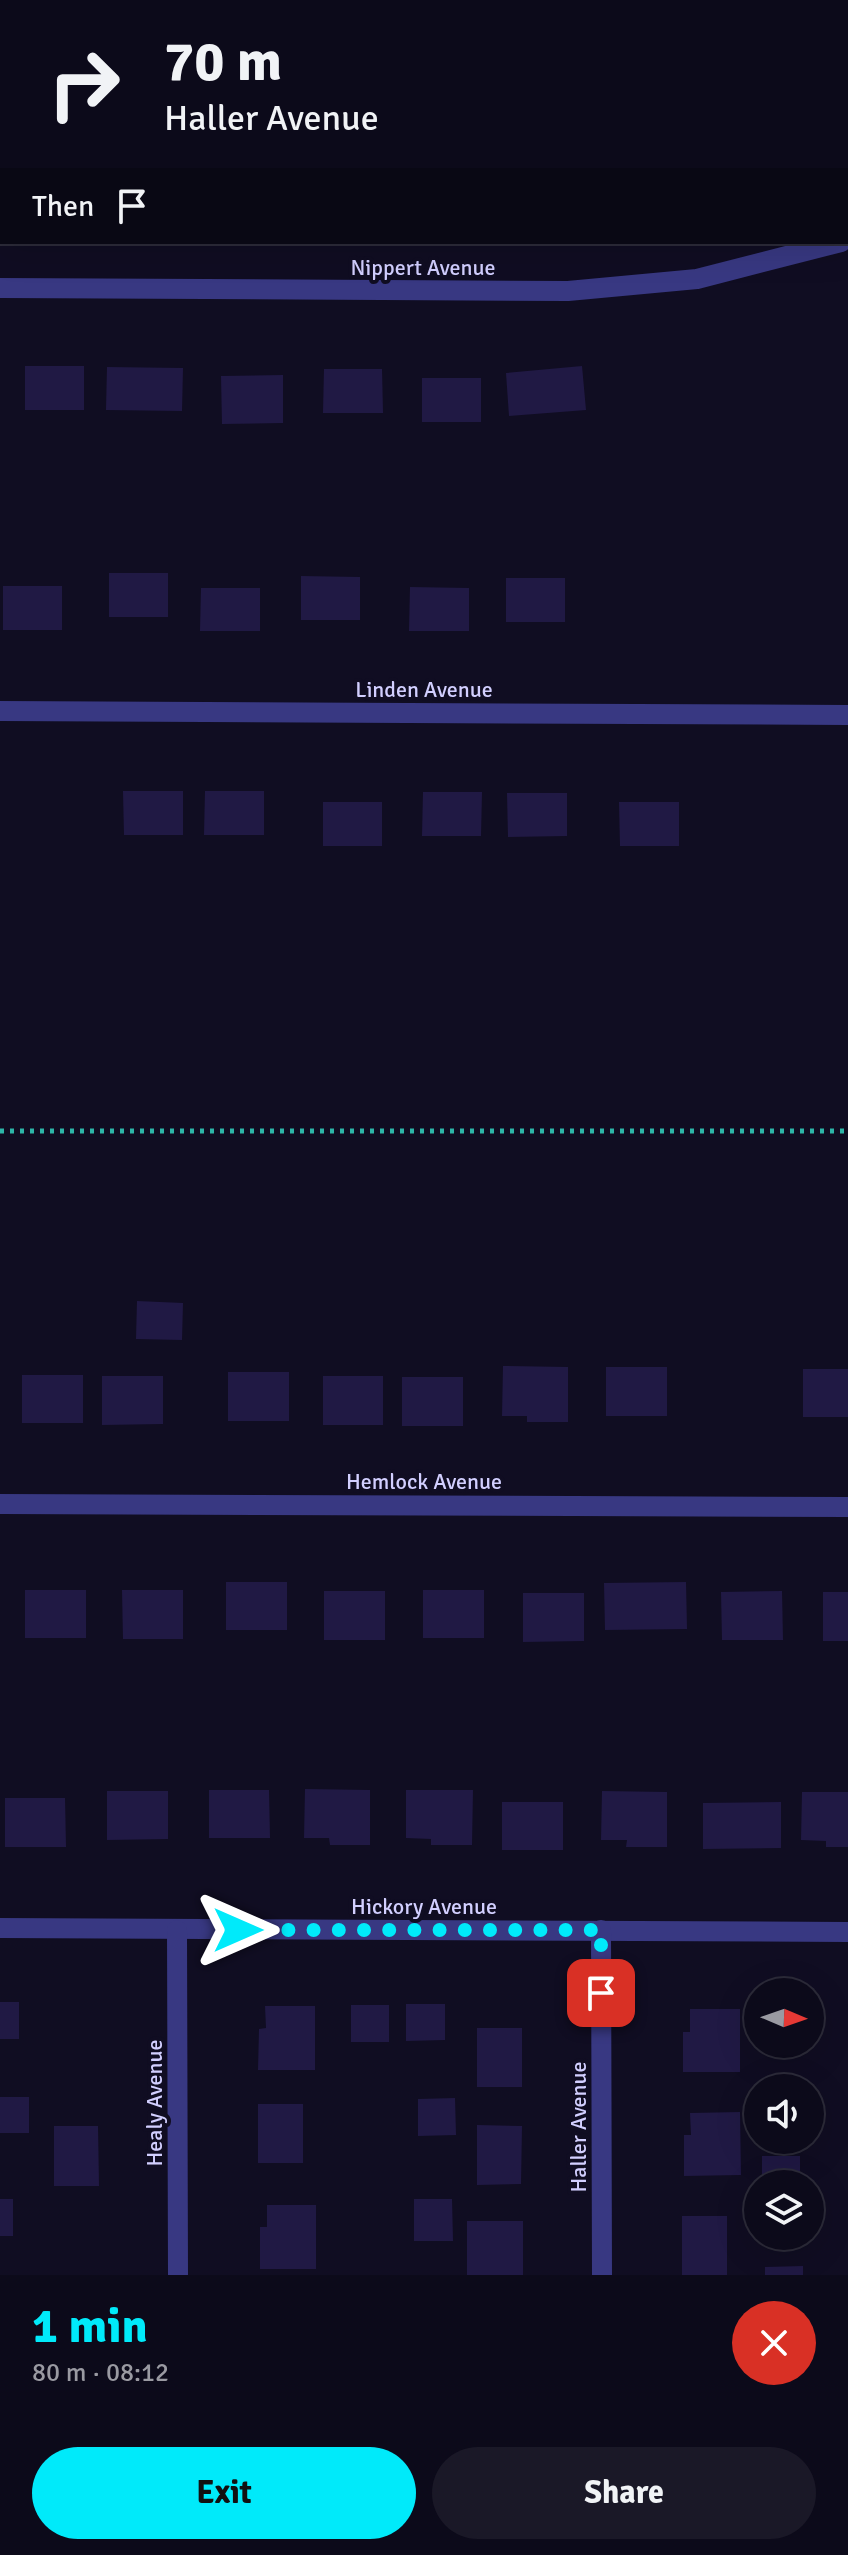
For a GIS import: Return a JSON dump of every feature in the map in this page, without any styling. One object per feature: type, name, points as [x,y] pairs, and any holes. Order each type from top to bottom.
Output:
[{"type":"street","name":"Nippert Avenue","points":[[0,288],[568,291],[697,279],[830,244]]},
{"type":"street","name":"Linden Avenue","points":[[0,711],[848,715]]},
{"type":"street","name":"Hemlock Avenue","points":[[0,1504],[848,1507]]},
{"type":"street","name":"Hickory Avenue","points":[[0,1928],[848,1932]]},
{"type":"street","name":"Healy Avenue","points":[[177,1930],[178,2275]]},
{"type":"street","name":"Haller Avenue","points":[[601,1930],[602,2275]]},
{"type":"path","points":[[0,1131],[848,1131]]},
{"type":"building","points":[[25,366],[84,366],[84,410],[25,410]]},
{"type":"building","points":[[582,366],[586,410],[509,416],[506,373]]},
{"type":"building","points":[[107,367],[183,368],[182,411],[106,410]]},
{"type":"building","points":[[324,369],[382,369],[383,413],[323,413]]},
{"type":"building","points":[[283,375],[283,423],[222,424],[221,376]]},
{"type":"building","points":[[422,378],[481,378],[481,422],[422,422]]},
{"type":"building","points":[[109,573],[168,573],[168,617],[109,617]]},
{"type":"building","points":[[301,576],[360,577],[360,620],[301,620]]},
{"type":"building","points":[[506,578],[565,578],[565,622],[506,622]]},
{"type":"building","points":[[3,586],[62,586],[62,630],[3,630]]},
{"type":"building","points":[[410,587],[469,588],[469,631],[409,631]]},
{"type":"building","points":[[201,588],[260,588],[260,631],[200,631]]},
{"type":"building","points":[[123,791],[183,791],[183,835],[124,835]]},
{"type":"building","points":[[205,791],[264,791],[264,835],[204,835]]},
{"type":"building","points":[[423,792],[482,792],[481,836],[422,836]]},
{"type":"building","points":[[507,793],[567,793],[567,836],[508,837]]},
{"type":"building","points":[[323,802],[382,802],[382,846],[323,846]]},
{"type":"building","points":[[619,802],[679,802],[679,846],[620,846]]},
{"type":"building","points":[[137,1301],[183,1303],[182,1340],[136,1339]]},
{"type":"building","points":[[503,1366],[568,1367],[568,1422],[527,1422],[527,1416],[502,1416]]},
{"type":"building","points":[[606,1367],[667,1367],[667,1416],[606,1416]]},
{"type":"building","points":[[803,1369],[848,1369],[848,1417],[803,1417]]},
{"type":"building","points":[[228,1372],[289,1372],[289,1421],[228,1421]]},
{"type":"building","points":[[22,1375],[83,1375],[83,1423],[22,1423]]},
{"type":"building","points":[[102,1376],[163,1376],[163,1424],[102,1425]]},
{"type":"building","points":[[323,1376],[383,1376],[383,1425],[323,1425]]},
{"type":"building","points":[[402,1377],[463,1377],[463,1426],[402,1426]]},
{"type":"building","points":[[226,1582],[287,1582],[287,1630],[226,1630]]},
{"type":"building","points":[[686,1582],[687,1629],[605,1630],[604,1583]]},
{"type":"building","points":[[25,1590],[86,1590],[86,1638],[25,1638]]},
{"type":"building","points":[[122,1590],[183,1590],[183,1639],[123,1639]]},
{"type":"building","points":[[423,1590],[484,1590],[484,1638],[423,1638]]},
{"type":"building","points":[[324,1591],[385,1591],[385,1640],[324,1640]]},
{"type":"building","points":[[782,1591],[783,1640],[722,1640],[721,1592]]},
{"type":"building","points":[[823,1592],[848,1592],[848,1641],[823,1641]]},
{"type":"building","points":[[523,1593],[584,1593],[584,1641],[523,1642]]},
{"type":"building","points":[[305,1789],[370,1790],[370,1845],[330,1845],[329,1838],[304,1838]]},
{"type":"building","points":[[209,1790],[269,1790],[270,1838],[209,1838]]},
{"type":"building","points":[[406,1790],[473,1790],[472,1845],[431,1845],[431,1839],[406,1838]]},
{"type":"building","points":[[107,1791],[168,1791],[168,1839],[107,1840]]},
{"type":"building","points":[[602,1791],[667,1792],[667,1847],[626,1847],[627,1840],[601,1840]]},
{"type":"building","points":[[802,1792],[848,1792],[848,1847],[826,1847],[826,1841],[801,1840]]},
{"type":"building","points":[[5,1798],[65,1798],[66,1847],[5,1847]]},
{"type":"building","points":[[502,1802],[563,1802],[563,1850],[502,1850]]},
{"type":"building","points":[[781,1802],[781,1848],[703,1849],[703,1803]]},
{"type":"building","points":[[0,2002],[19,2002],[19,2039],[0,2039]]},
{"type":"building","points":[[406,2004],[445,2004],[445,2040],[406,2041]]},
{"type":"building","points":[[351,2005],[389,2005],[389,2042],[351,2042]]},
{"type":"building","points":[[265,2006],[315,2006],[315,2070],[258,2070],[259,2029],[266,2028]]},
{"type":"building","points":[[690,2009],[740,2009],[740,2072],[683,2072],[683,2032],[690,2032]]},
{"type":"building","points":[[477,2028],[522,2028],[522,2087],[477,2087]]},
{"type":"building","points":[[0,2097],[29,2097],[29,2133],[0,2133]]},
{"type":"building","points":[[455,2098],[456,2135],[418,2136],[418,2099]]},
{"type":"building","points":[[258,2104],[303,2104],[303,2163],[258,2163]]},
{"type":"building","points":[[740,2112],[741,2175],[684,2176],[684,2135],[691,2135],[690,2113]]},
{"type":"building","points":[[477,2125],[522,2126],[521,2184],[477,2185]]},
{"type":"building","points":[[54,2126],[98,2126],[99,2186],[54,2186]]},
{"type":"building","points":[[762,2156],[800,2156],[800,2170],[762,2170]]},
{"type":"building","points":[[0,2199],[13,2199],[13,2236],[0,2236]]},
{"type":"building","points":[[414,2199],[452,2199],[453,2241],[414,2241]]},
{"type":"building","points":[[267,2205],[316,2205],[316,2269],[260,2269],[260,2227],[267,2227]]},
{"type":"building","points":[[682,2216],[727,2216],[727,2275],[682,2275]]},
{"type":"building","points":[[467,2221],[523,2221],[523,2275],[467,2275]]},
{"type":"building","points":[[803,2266],[803,2275],[765,2275],[765,2267]]},
{"type":"route","points":[[238,1930],[601,1930],[601,1993]]}]
